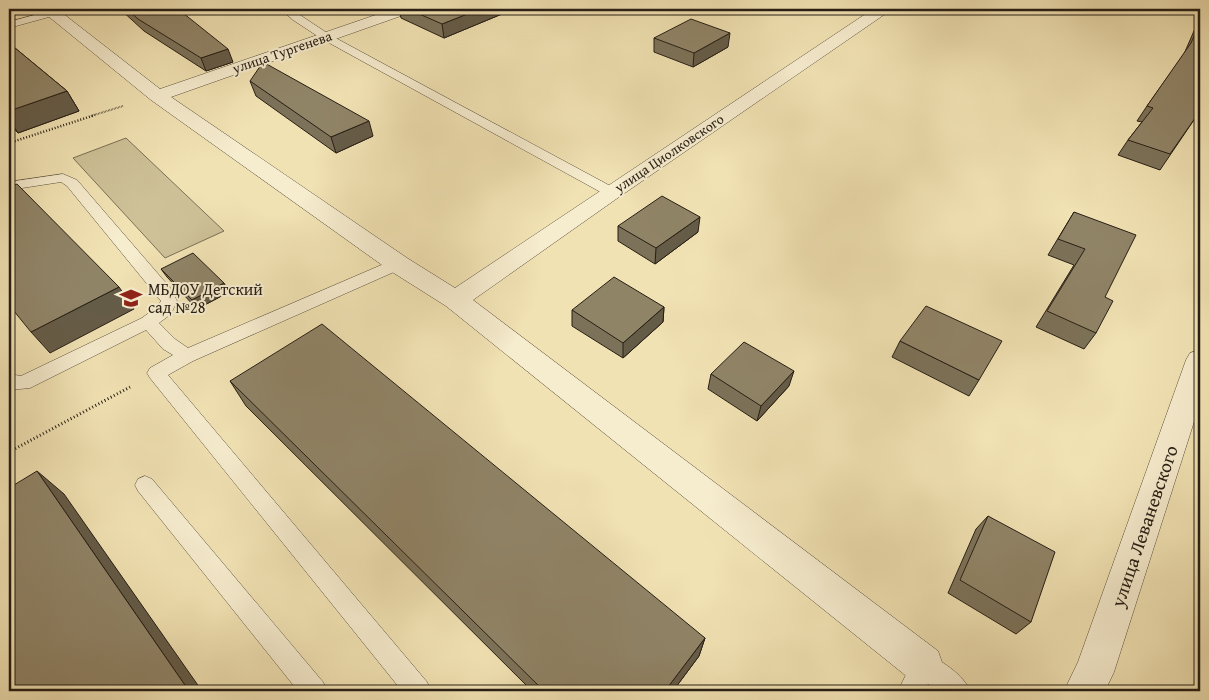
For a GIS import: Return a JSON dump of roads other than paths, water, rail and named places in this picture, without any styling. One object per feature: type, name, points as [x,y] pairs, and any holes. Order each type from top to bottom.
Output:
[{"type":"street","name":"улица Тургенева","points":[[157,96],[407,9]]},
{"type":"street","name":"улица Циолковского","points":[[455,300],[611,192],[883,9]]},
{"type":"street","points":[[54,11],[157,96],[398,264],[455,300],[924,666]]},
{"type":"street","name":"улица Леваневского","points":[[1084,691],[1097,663],[1200,360]]},
{"type":"lane","points":[[286,9],[296,18],[326,37],[611,192]]},
{"type":"lane","points":[[9,25],[54,11]]},
{"type":"lane","points":[[9,198],[63,178]]},
{"type":"lane","points":[[9,186],[63,178],[72,183],[166,294],[169,301],[164,310],[148,322],[24,384],[11,384],[9,380]]},
{"type":"lane","points":[[398,264],[187,356],[156,373],[418,691]]},
{"type":"lane","points":[[148,322],[169,344],[187,356]]},
{"type":"lane","points":[[145,485],[314,691]]},
{"type":"lane","points":[[911,691],[924,666],[957,691]]},
{"type":"place","name":"МБДОУ Детский сад №28","points":[[131,298]]}]
